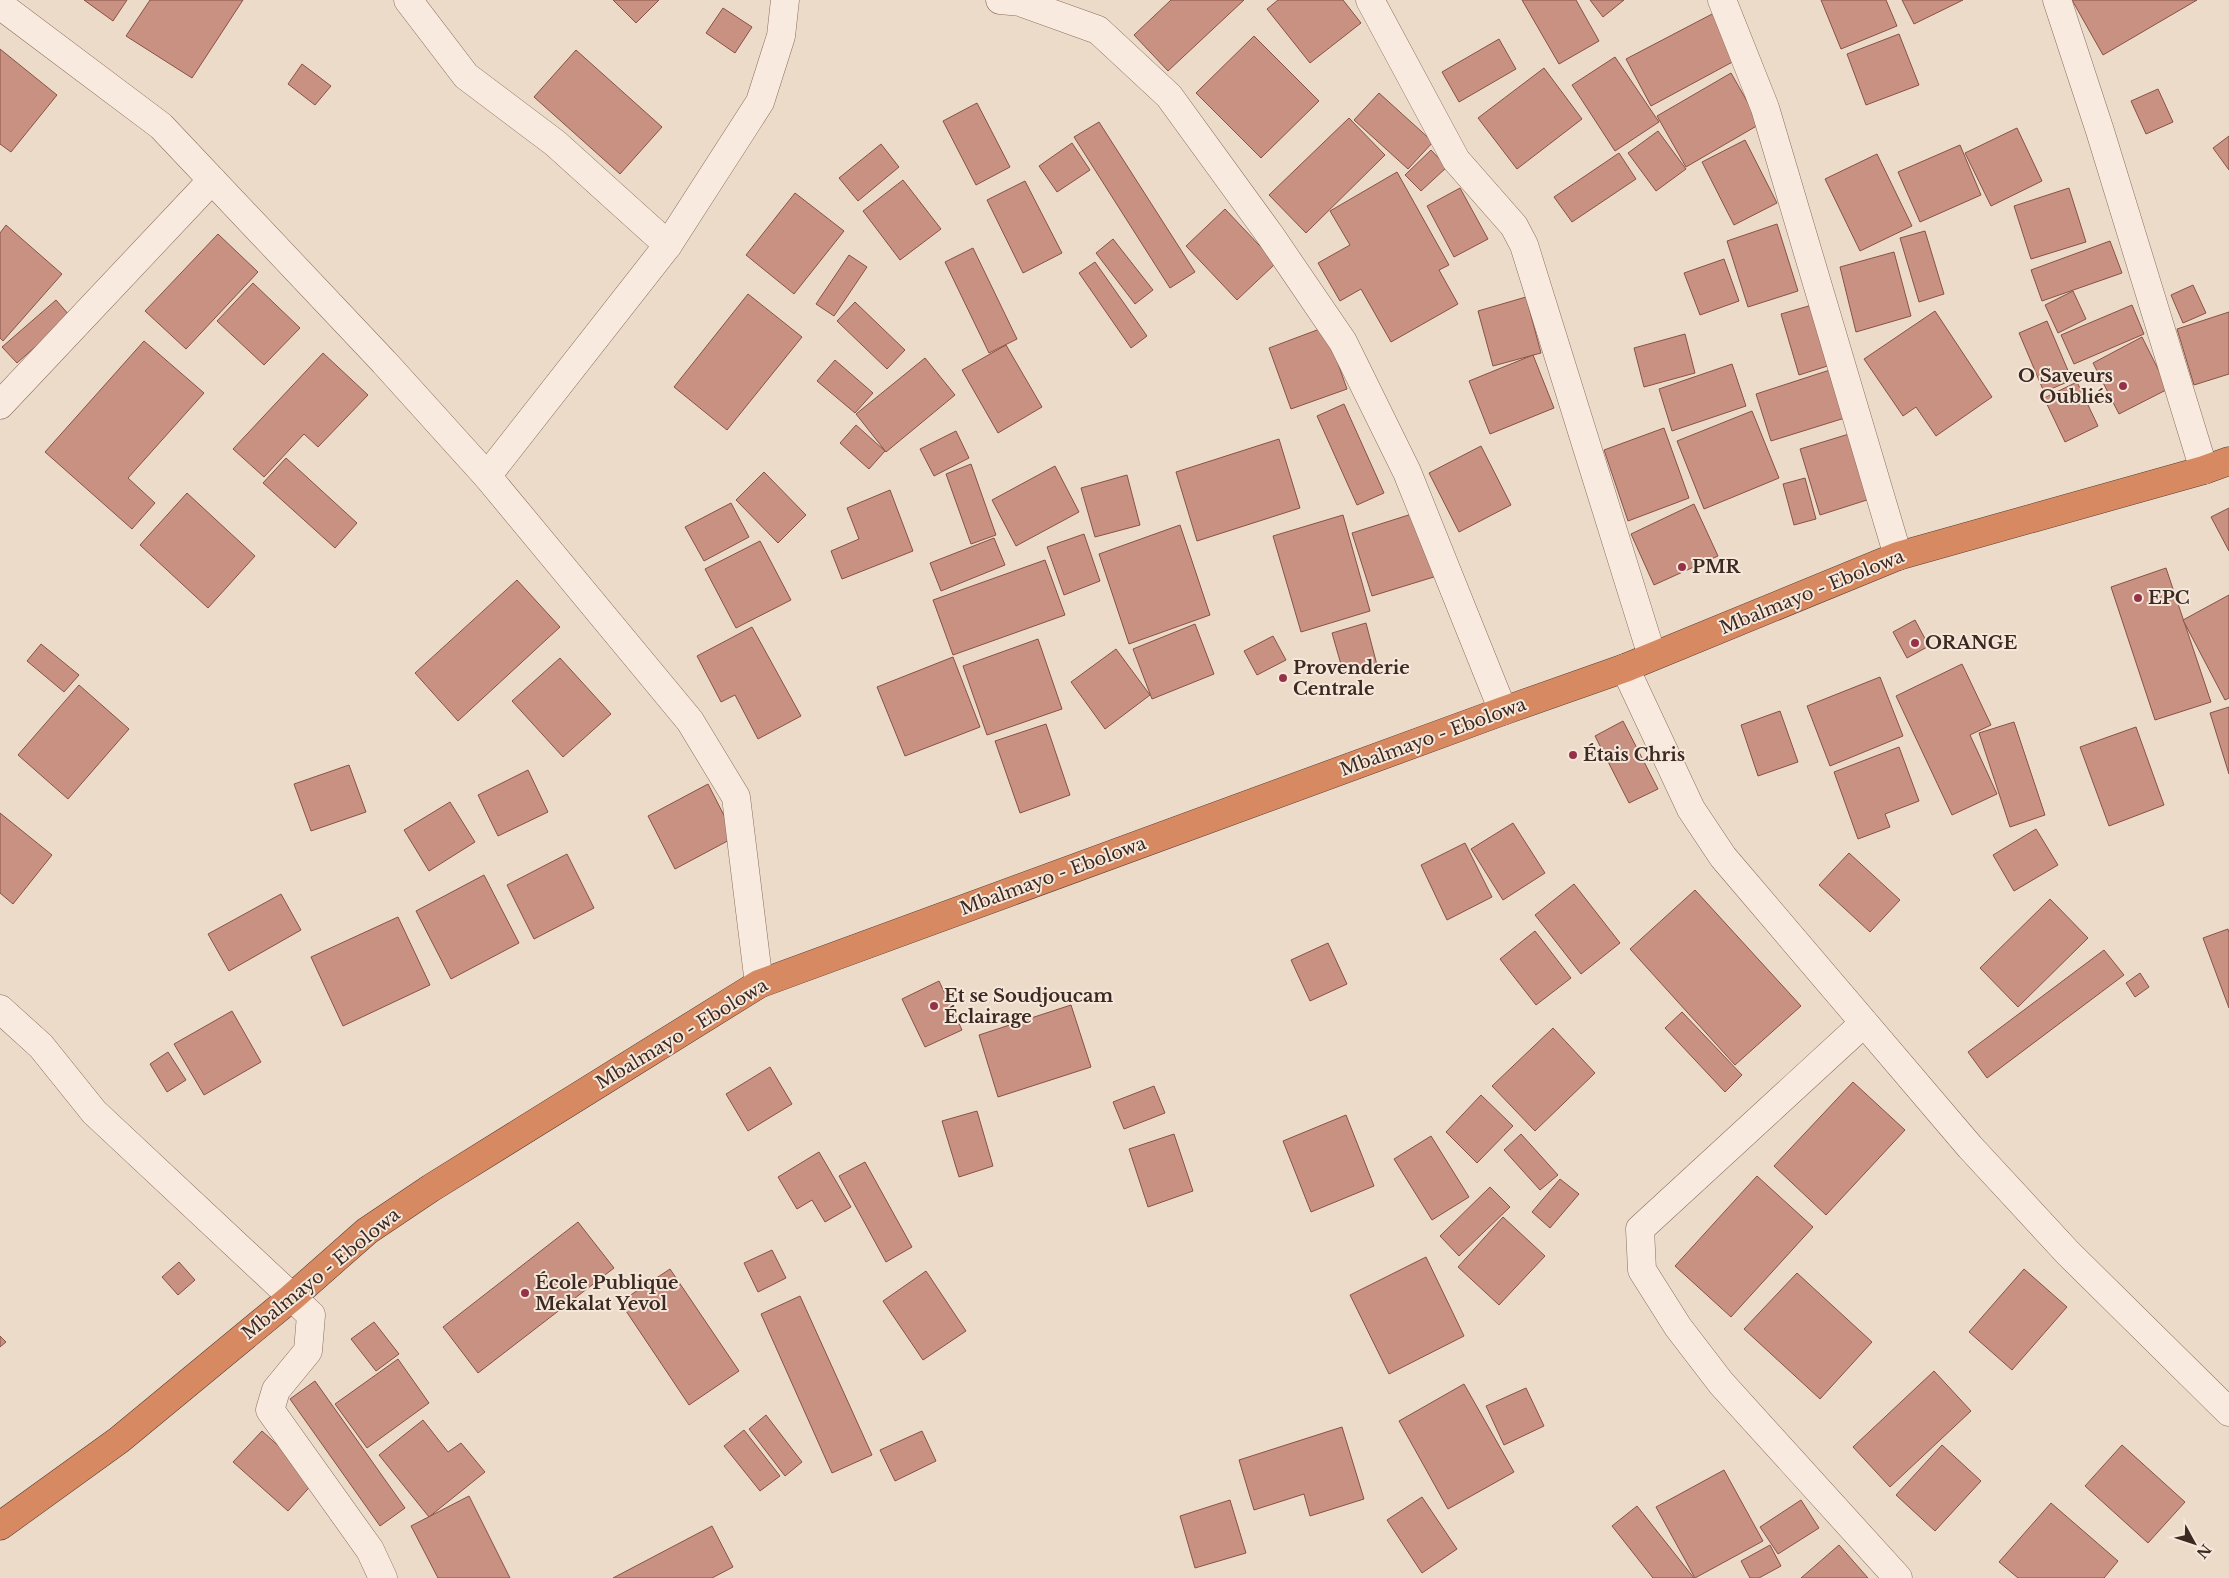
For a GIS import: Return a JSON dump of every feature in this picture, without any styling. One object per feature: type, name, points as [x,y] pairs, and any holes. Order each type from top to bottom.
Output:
[{"type":"highway","name":"Mbalmayo - Ebolowa","points":[[0,1526],[118,1440],[291,1298],[367,1231],[431,1188],[759,984],[1502,711],[1625,668],[1898,556],[2204,470],[2229,461]]},
{"type":"street","points":[[408,0],[466,76],[555,143],[668,246]]},
{"type":"street","points":[[487,476],[668,246],[760,102],[781,36],[785,0]]},
{"type":"street","points":[[1000,0],[1020,2],[1098,30],[1169,96],[1270,235],[1343,342],[1407,472],[1502,711]]},
{"type":"street","points":[[1370,0],[1456,160],[1514,226],[1524,245],[1652,656]]},
{"type":"street","points":[[1722,0],[1766,108],[1898,556]]},
{"type":"street","points":[[2057,0],[2100,130],[2204,470]]},
{"type":"street","points":[[0,5],[161,126],[384,362],[487,476],[690,721],[736,797],[759,984]]},
{"type":"street","points":[[0,405],[212,180]]},
{"type":"street","points":[[1625,668],[1691,809],[1723,857],[1970,1147],[2068,1253],[2229,1412]]},
{"type":"street","points":[[0,1009],[41,1046],[94,1112],[311,1315],[308,1351],[276,1390],[270,1410],[370,1550],[383,1578]]},
{"type":"street","points":[[1864,1023],[1640,1229],[1642,1270],[1678,1327],[1721,1383],[1898,1578]]},
{"type":"building","points":[[84,0],[127,0],[113,21]]},
{"type":"building","points":[[150,0],[243,0],[192,78],[126,36]]},
{"type":"building","points":[[613,0],[659,0],[636,23]]},
{"type":"building","points":[[1171,0],[1244,0],[1168,71],[1134,35]]},
{"type":"building","points":[[1278,0],[1343,0],[1361,23],[1310,63],[1267,9]]},
{"type":"building","points":[[1522,0],[1576,0],[1599,41],[1559,64]]},
{"type":"building","points":[[1590,0],[1624,0],[1603,17]]},
{"type":"building","points":[[1821,0],[1886,0],[1897,26],[1841,49]]},
{"type":"building","points":[[1902,0],[1963,0],[1914,24]]},
{"type":"building","points":[[2072,0],[2197,0],[2103,55]]},
{"type":"building","points":[[723,8],[752,27],[735,53],[706,33]]},
{"type":"building","points":[[1714,13],[1738,59],[1651,106],[1626,59]]},
{"type":"building","points":[[1899,34],[1919,85],[1866,105],[1847,54]]},
{"type":"building","points":[[1254,36],[1319,101],[1261,158],[1196,93]]},
{"type":"building","points":[[1499,39],[1516,69],[1459,102],[1442,72]]},
{"type":"building","points":[[0,49],[57,95],[11,152],[0,144]]},
{"type":"building","points":[[576,50],[662,127],[620,174],[534,97]]},
{"type":"building","points":[[1615,57],[1659,122],[1615,151],[1572,85]]},
{"type":"building","points":[[302,64],[331,86],[315,105],[288,84]]},
{"type":"building","points":[[1544,68],[1582,119],[1517,169],[1478,118]]},
{"type":"building","points":[[1731,73],[1760,124],[1686,167],[1657,116]]},
{"type":"building","points":[[2158,89],[2173,122],[2146,134],[2131,101]]},
{"type":"building","points":[[1379,93],[1433,142],[1408,169],[1354,120]]},
{"type":"building","points":[[977,103],[1010,167],[976,185],[943,121]]},
{"type":"building","points":[[1349,118],[1385,155],[1306,233],[1269,195]]},
{"type":"building","points":[[1099,122],[1195,272],[1170,288],[1074,137]]},
{"type":"building","points":[[2017,128],[2042,181],[1991,206],[1965,153]]},
{"type":"building","points":[[1658,131],[1686,169],[1656,191],[1628,153]]},
{"type":"building","points":[[2229,136],[2229,170],[2213,148]]},
{"type":"building","points":[[1745,140],[1777,203],[1734,225],[1702,162]]},
{"type":"building","points":[[1072,143],[1090,170],[1057,192],[1039,166]]},
{"type":"building","points":[[881,144],[899,167],[858,201],[839,178]]},
{"type":"building","points":[[1960,145],[1981,195],[1920,222],[1898,172]]},
{"type":"building","points":[[1431,150],[1447,167],[1421,191],[1405,175]]},
{"type":"building","points":[[1619,153],[1636,179],[1572,222],[1554,197]]},
{"type":"building","points":[[1877,154],[1912,226],[1860,251],[1825,179]]},
{"type":"building","points":[[1397,172],[1449,265],[1439,270],[1458,304],[1391,342],[1361,289],[1340,301],[1318,263],[1350,245],[1330,211]]},
{"type":"building","points":[[903,180],[941,229],[900,260],[863,211]]},
{"type":"building","points":[[1025,181],[1062,253],[1023,273],[987,200]]},
{"type":"building","points":[[1460,188],[1488,239],[1454,257],[1427,206]]},
{"type":"building","points":[[2069,188],[2086,242],[2031,259],[2014,206]]},
{"type":"building","points":[[795,193],[844,231],[794,294],[746,255]]},
{"type":"building","points":[[1225,209],[1276,263],[1237,300],[1186,246]]},
{"type":"building","points":[[1777,224],[1798,291],[1748,307],[1727,241]]},
{"type":"building","points":[[6,225],[62,274],[3,341],[0,338],[0,233]]},
{"type":"building","points":[[1925,231],[1944,294],[1919,302],[1900,238]]},
{"type":"building","points":[[218,234],[258,272],[186,349],[145,311]]},
{"type":"building","points":[[1113,239],[1153,290],[1135,304],[1096,253]]},
{"type":"building","points":[[2110,241],[2122,273],[2042,301],[2031,270]]},
{"type":"building","points":[[973,248],[1017,339],[989,353],[945,262]]},
{"type":"building","points":[[1894,252],[1911,316],[1856,332],[1840,267]]},
{"type":"building","points":[[849,255],[867,267],[834,316],[816,304]]},
{"type":"building","points":[[1724,259],[1739,301],[1700,315],[1684,273]]},
{"type":"building","points":[[1095,262],[1147,336],[1131,348],[1079,273]]},
{"type":"building","points":[[253,283],[300,328],[264,365],[217,321]]},
{"type":"building","points":[[2193,285],[2206,313],[2183,323],[2171,295]]},
{"type":"building","points":[[2073,291],[2086,319],[2058,333],[2045,305]]},
{"type":"building","points":[[748,294],[802,337],[727,430],[674,387]]},
{"type":"building","points":[[1526,297],[1541,353],[1493,366],[1478,311]]},
{"type":"building","points":[[56,300],[70,316],[17,363],[2,347]]},
{"type":"building","points":[[855,302],[905,350],[887,369],[837,321]]},
{"type":"building","points":[[1819,303],[1837,363],[1799,375],[1781,314]]},
{"type":"building","points":[[2132,305],[2144,334],[2074,364],[2061,335]]},
{"type":"building","points":[[1935,311],[1992,397],[1936,436],[1916,407],[1903,416],[1864,359]]},
{"type":"building","points":[[2229,312],[2229,374],[2194,385],[2177,329]]},
{"type":"building","points":[[2047,321],[2072,380],[2044,392],[2019,333]]},
{"type":"building","points":[[1325,327],[1347,389],[1291,409],[1269,348]]},
{"type":"building","points":[[1685,334],[1695,373],[1644,387],[1634,348]]},
{"type":"building","points":[[2142,337],[2168,389],[2119,414],[2093,363]]},
{"type":"building","points":[[144,341],[204,393],[128,478],[155,503],[132,529],[45,452]]},
{"type":"building","points":[[1006,345],[1042,407],[998,433],[962,370]]},
{"type":"building","points":[[323,353],[368,395],[318,447],[304,434],[264,477],[233,449]]},
{"type":"building","points":[[1533,355],[1554,408],[1490,434],[1469,381]]},
{"type":"building","points":[[925,358],[955,395],[886,452],[856,414]]},
{"type":"building","points":[[835,360],[873,393],[855,413],[817,381]]},
{"type":"building","points":[[1732,364],[1746,406],[1672,431],[1659,389]]},
{"type":"building","points":[[1833,369],[1848,417],[1771,441],[1756,394]]},
{"type":"building","points":[[2077,382],[2098,426],[2065,442],[2044,398]]},
{"type":"building","points":[[1344,404],[1384,493],[1357,505],[1317,416]]},
{"type":"building","points":[[1752,411],[1779,478],[1704,509],[1677,441]]},
{"type":"building","points":[[856,425],[885,451],[869,469],[840,443]]},
{"type":"building","points":[[1664,428],[1689,498],[1628,521],[1604,450]]},
{"type":"building","points":[[956,431],[969,458],[934,476],[920,449]]},
{"type":"building","points":[[1849,434],[1870,499],[1820,515],[1800,449]]},
{"type":"building","points":[[1279,439],[1300,508],[1197,541],[1176,472]]},
{"type":"building","points":[[1481,446],[1511,505],[1459,532],[1429,473]]},
{"type":"building","points":[[286,458],[357,523],[335,548],[263,483]]},
{"type":"building","points":[[971,464],[996,535],[971,544],[946,474]]},
{"type":"building","points":[[1055,466],[1079,512],[1016,546],[992,500]]},
{"type":"building","points":[[764,472],[806,515],[778,543],[736,500]]},
{"type":"building","points":[[1127,475],[1140,525],[1095,537],[1081,488]]},
{"type":"building","points":[[1805,478],[1816,519],[1794,525],[1783,484]]},
{"type":"building","points":[[890,490],[913,551],[842,579],[831,551],[859,539],[847,508]]},
{"type":"building","points":[[187,493],[255,556],[208,608],[140,545]]},
{"type":"building","points":[[731,503],[749,537],[704,561],[685,527]]},
{"type":"building","points":[[1694,504],[1718,556],[1654,585],[1631,534]]},
{"type":"building","points":[[2229,508],[2229,551],[2211,517]]},
{"type":"building","points":[[1418,512],[1437,576],[1372,596],[1352,533]]},
{"type":"building","points":[[1343,515],[1370,611],[1301,632],[1273,536]]},
{"type":"building","points":[[1180,525],[1210,615],[1129,644],[1099,554]]},
{"type":"building","points":[[1084,534],[1100,581],[1064,595],[1047,547]]},
{"type":"building","points":[[994,538],[1005,565],[941,591],[930,563]]},
{"type":"building","points":[[760,541],[791,600],[736,628],[705,569]]},
{"type":"building","points":[[1045,560],[1065,615],[953,655],[933,600]]},
{"type":"building","points":[[2166,568],[2211,702],[2155,720],[2111,587]]},
{"type":"building","points":[[517,580],[560,627],[458,721],[415,673]]},
{"type":"building","points":[[2229,595],[2229,698],[2225,700],[2183,620]]},
{"type":"building","points":[[1915,620],[1929,646],[1907,658],[1893,632]]},
{"type":"building","points":[[1366,623],[1377,665],[1344,675],[1332,633]]},
{"type":"building","points":[[1195,624],[1214,674],[1152,699],[1133,649]]},
{"type":"building","points":[[752,627],[801,716],[758,739],[735,695],[721,702],[697,656]]},
{"type":"building","points":[[1273,636],[1286,660],[1257,675],[1244,651]]},
{"type":"building","points":[[1038,639],[1062,709],[987,735],[963,666]]},
{"type":"building","points":[[41,644],[79,675],[64,692],[27,661]]},
{"type":"building","points":[[1116,649],[1150,695],[1105,729],[1071,682]]},
{"type":"building","points":[[953,657],[980,727],[905,756],[877,687]]},
{"type":"building","points":[[560,658],[611,714],[563,757],[512,701]]},
{"type":"building","points":[[1962,664],[1991,725],[1970,735],[1997,794],[1952,815],[1896,696]]},
{"type":"building","points":[[1880,677],[1903,736],[1830,766],[1807,706]]},
{"type":"building","points":[[79,685],[129,729],[68,799],[18,755]]},
{"type":"building","points":[[2229,707],[2229,774],[2210,713]]},
{"type":"building","points":[[1780,711],[1798,762],[1758,776],[1741,725]]},
{"type":"building","points":[[1623,721],[1658,789],[1629,803],[1595,736]]},
{"type":"building","points":[[2014,722],[2045,815],[2010,827],[1979,733]]},
{"type":"building","points":[[1046,724],[1070,795],[1020,813],[995,741]]},
{"type":"building","points":[[2136,727],[2164,805],[2109,826],[2080,747]]},
{"type":"building","points":[[1899,747],[1919,801],[1885,814],[1890,827],[1858,839],[1834,772]]},
{"type":"building","points":[[349,765],[366,812],[311,831],[294,784]]},
{"type":"building","points":[[528,770],[548,812],[498,836],[478,795]]},
{"type":"building","points":[[708,784],[735,837],[675,869],[648,816]]},
{"type":"building","points":[[450,802],[475,842],[429,871],[404,830]]},
{"type":"building","points":[[0,813],[52,855],[13,904],[0,893]]},
{"type":"building","points":[[1513,823],[1545,873],[1503,900],[1471,849]]},
{"type":"building","points":[[2036,829],[2058,865],[2014,891],[1993,855]]},
{"type":"building","points":[[1465,843],[1492,897],[1447,920],[1421,865]]},
{"type":"building","points":[[1849,853],[1900,900],[1870,932],[1819,885]]},
{"type":"building","points":[[567,854],[594,908],[534,939],[507,885]]},
{"type":"building","points":[[484,875],[519,943],[451,979],[416,911]]},
{"type":"building","points":[[1574,884],[1620,943],[1581,974],[1535,915]]},
{"type":"building","points":[[1695,890],[1801,1006],[1735,1065],[1630,949]]},
{"type":"building","points":[[281,894],[301,930],[229,971],[208,934]]},
{"type":"building","points":[[2050,899],[2088,938],[2018,1007],[1980,968]]},
{"type":"building","points":[[398,917],[430,985],[343,1026],[311,957]]},
{"type":"building","points":[[2228,929],[2229,933],[2229,1008],[2203,938]]},
{"type":"building","points":[[1535,931],[1571,978],[1536,1005],[1500,959]]},
{"type":"building","points":[[1328,943],[1347,984],[1310,1001],[1291,960]]},
{"type":"building","points":[[2104,950],[2124,975],[1987,1078],[1968,1052]]},
{"type":"building","points":[[2140,973],[2149,987],[2135,997],[2126,983]]},
{"type":"building","points":[[939,981],[962,1030],[925,1047],[902,999]]},
{"type":"building","points":[[1071,1005],[1091,1067],[998,1097],[979,1035]]},
{"type":"building","points":[[232,1011],[261,1062],[204,1095],[174,1044]]},
{"type":"building","points":[[1682,1012],[1742,1075],[1725,1092],[1665,1028]]},
{"type":"building","points":[[1553,1028],[1595,1073],[1535,1131],[1492,1086]]},
{"type":"building","points":[[168,1052],[186,1080],[167,1092],[150,1064]]},
{"type":"building","points":[[770,1067],[792,1104],[748,1131],[726,1094]]},
{"type":"building","points":[[1853,1082],[1905,1130],[1826,1215],[1774,1166]]},
{"type":"building","points":[[1154,1086],[1165,1113],[1124,1129],[1113,1102]]},
{"type":"building","points":[[1481,1095],[1513,1126],[1477,1163],[1446,1132]]},
{"type":"building","points":[[977,1111],[993,1166],[959,1177],[942,1121]]},
{"type":"building","points":[[1346,1115],[1374,1186],[1311,1212],[1283,1141]]},
{"type":"building","points":[[1174,1134],[1193,1191],[1148,1207],[1129,1149]]},
{"type":"building","points":[[1521,1134],[1558,1175],[1540,1190],[1504,1150]]},
{"type":"building","points":[[1431,1136],[1469,1197],[1432,1220],[1394,1159]]},
{"type":"building","points":[[819,1152],[851,1207],[825,1222],[812,1200],[797,1209],[778,1177]]},
{"type":"building","points":[[865,1162],[912,1247],[886,1262],[839,1176]]},
{"type":"building","points":[[1757,1176],[1813,1227],[1731,1317],[1675,1266]]},
{"type":"building","points":[[1560,1179],[1579,1194],[1550,1228],[1532,1212]]},
{"type":"building","points":[[1490,1187],[1510,1207],[1459,1256],[1440,1236]]},
{"type":"building","points":[[1503,1217],[1545,1256],[1499,1305],[1458,1267]]},
{"type":"building","points":[[578,1222],[614,1268],[478,1373],[443,1327]]},
{"type":"building","points":[[772,1250],[786,1278],[758,1292],[744,1263]]},
{"type":"building","points":[[1426,1257],[1464,1336],[1389,1374],[1350,1295]]},
{"type":"building","points":[[179,1262],[195,1280],[178,1295],[162,1277]]},
{"type":"building","points":[[670,1269],[739,1371],[689,1405],[620,1302]]},
{"type":"building","points":[[2024,1269],[2067,1307],[2012,1370],[1969,1332]]},
{"type":"building","points":[[926,1271],[966,1331],[923,1360],[883,1301]]},
{"type":"building","points":[[1797,1273],[1872,1342],[1820,1399],[1744,1329]]},
{"type":"building","points":[[800,1296],[872,1455],[832,1473],[761,1314]]},
{"type":"building","points":[[374,1322],[399,1354],[376,1371],[351,1339]]},
{"type":"building","points":[[0,1336],[6,1342],[0,1347]]},
{"type":"building","points":[[398,1359],[429,1403],[367,1448],[335,1404]]},
{"type":"building","points":[[1934,1371],[1971,1411],[1890,1487],[1853,1447]]},
{"type":"building","points":[[315,1381],[405,1508],[380,1526],[290,1399]]},
{"type":"building","points":[[1464,1384],[1514,1472],[1448,1509],[1399,1421]]},
{"type":"building","points":[[1526,1388],[1544,1426],[1504,1445],[1486,1406]]},
{"type":"building","points":[[766,1415],[802,1462],[785,1476],[749,1429]]},
{"type":"building","points":[[423,1420],[448,1452],[461,1443],[485,1472],[429,1517],[379,1455]]},
{"type":"building","points":[[1342,1427],[1364,1499],[1310,1516],[1304,1494],[1254,1510],[1239,1460]]},
{"type":"building","points":[[744,1430],[780,1476],[760,1491],[724,1446]]},
{"type":"building","points":[[262,1431],[316,1480],[288,1511],[233,1462]]},
{"type":"building","points":[[922,1431],[936,1461],[895,1481],[880,1450]]},
{"type":"building","points":[[1942,1445],[1981,1481],[1935,1531],[1896,1495]]},
{"type":"building","points":[[2122,1445],[2185,1502],[2148,1543],[2085,1486]]},
{"type":"building","points":[[1724,1470],[1763,1541],[1695,1578],[1656,1507]]},
{"type":"building","points":[[469,1496],[510,1578],[438,1578],[411,1526]]},
{"type":"building","points":[[1422,1497],[1457,1549],[1422,1573],[1387,1520]]},
{"type":"building","points":[[1230,1500],[1246,1553],[1195,1568],[1180,1516]]},
{"type":"building","points":[[1801,1500],[1819,1528],[1778,1554],[1760,1527]]},
{"type":"building","points":[[2051,1503],[2118,1561],[2104,1578],[2018,1578],[1999,1562]]},
{"type":"building","points":[[1637,1506],[1694,1578],[1653,1578],[1612,1526]]},
{"type":"building","points":[[712,1526],[733,1567],[712,1578],[613,1578]]},
{"type":"building","points":[[1770,1545],[1781,1566],[1759,1578],[1750,1578],[1741,1561]]},
{"type":"building","points":[[1839,1545],[1868,1578],[1801,1578]]},
{"type":"place","name":"O Saveurs Oubliés","points":[[2123,386]]},
{"type":"place","name":"PMR","points":[[1682,567]]},
{"type":"place","name":"EPC","points":[[2138,598]]},
{"type":"place","name":"ORANGE","points":[[1915,643]]},
{"type":"place","name":"Provenderie Centrale","points":[[1283,678]]},
{"type":"place","name":"Étais Chris","points":[[1573,755]]},
{"type":"place","name":"Et se Soudjoucam Éclairage","points":[[934,1006]]},
{"type":"place","name":"École Publique Mekalat Yevol","points":[[525,1293]]}]
